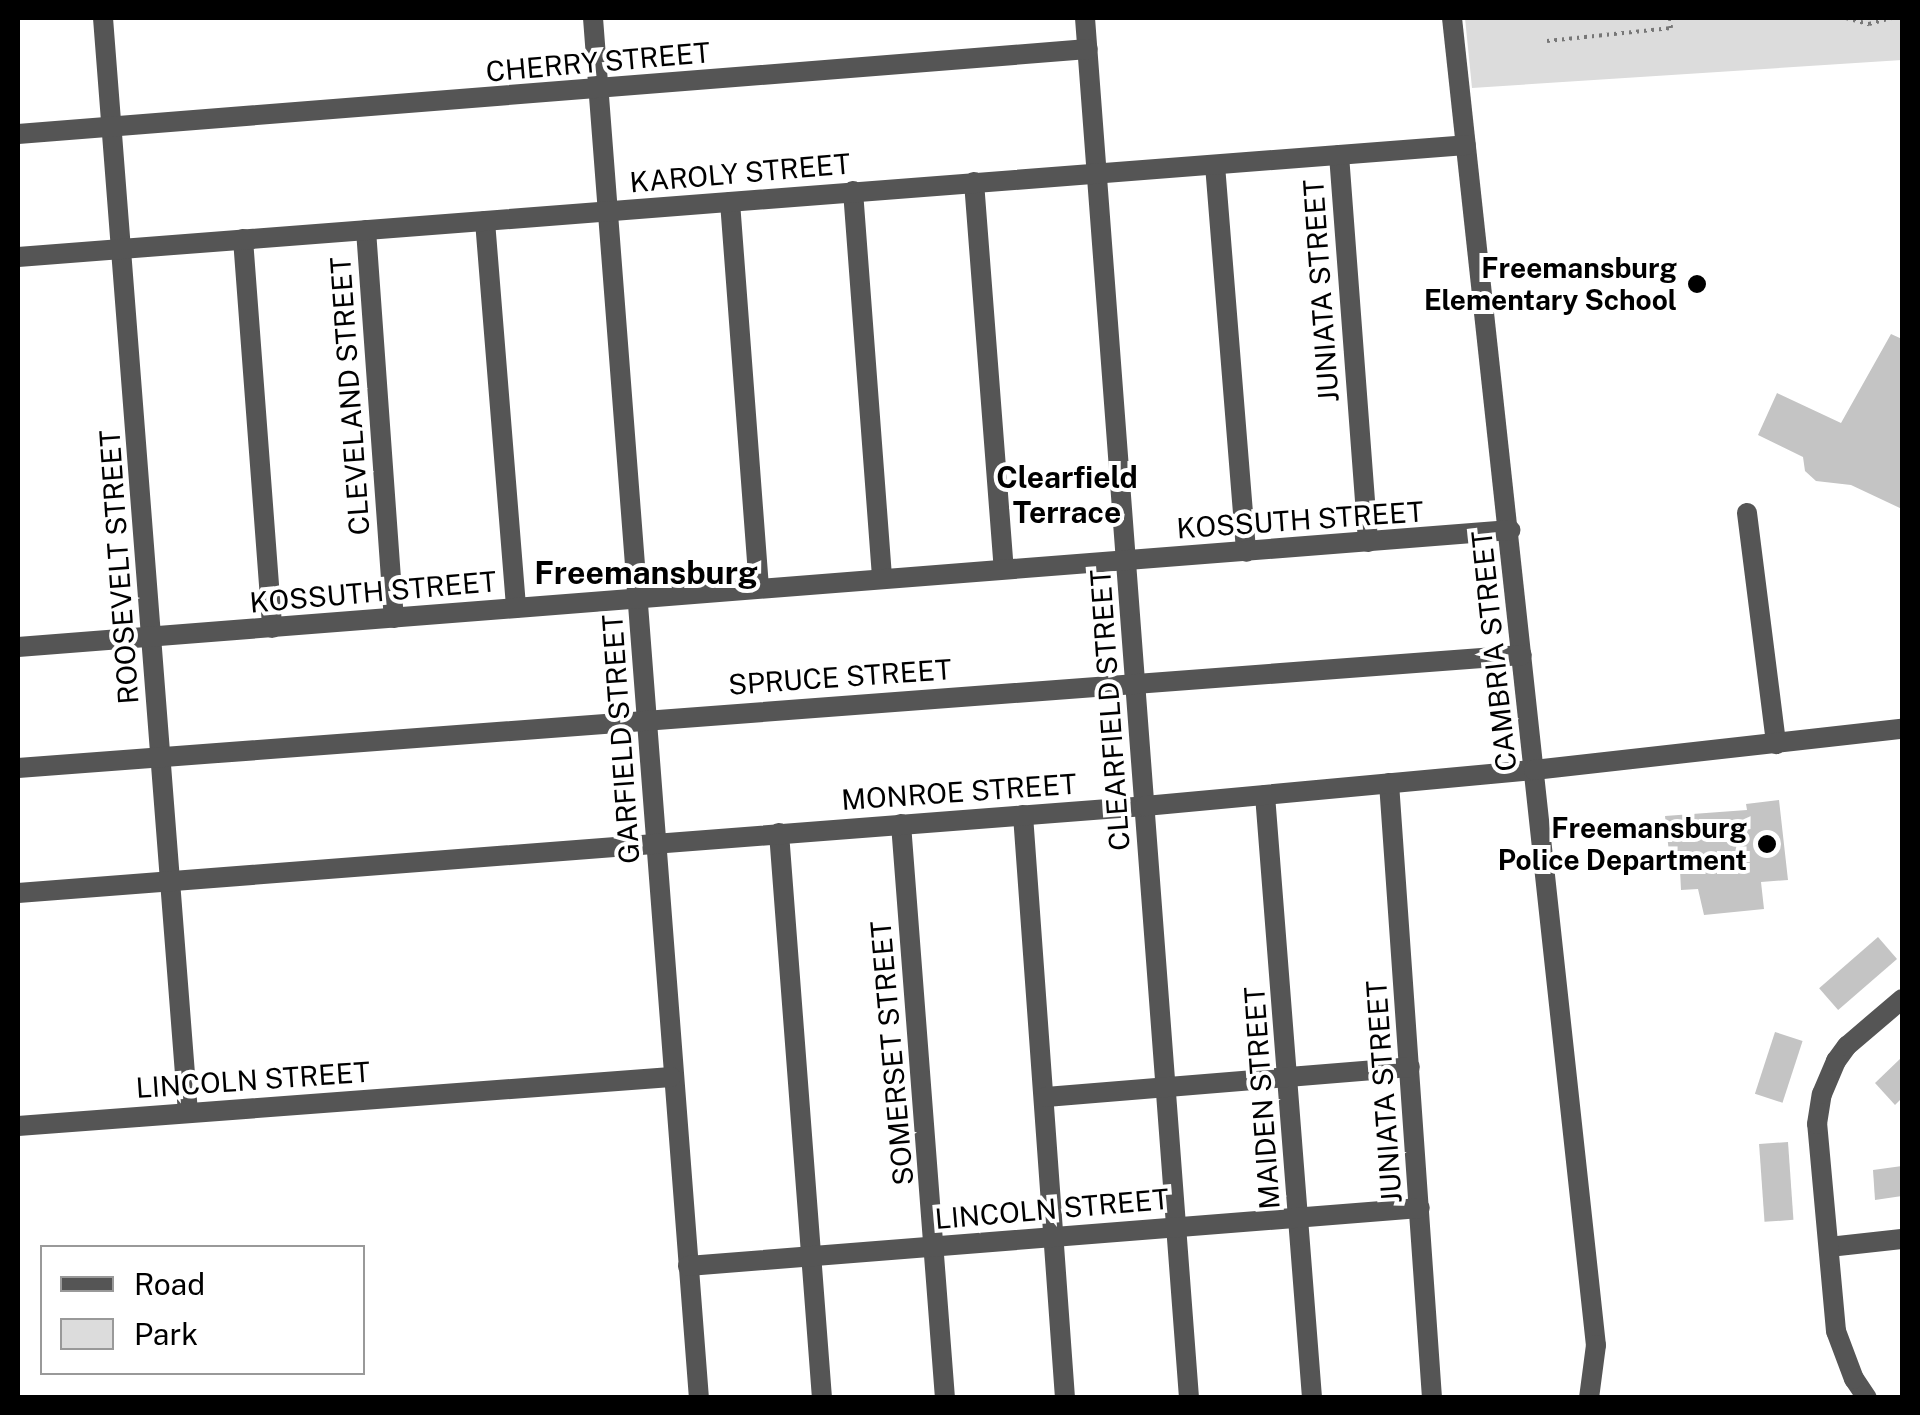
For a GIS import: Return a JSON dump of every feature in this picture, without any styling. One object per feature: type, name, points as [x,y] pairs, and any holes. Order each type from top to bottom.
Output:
[{"type":"street","name":"ROOSEVELT STREET","points":[[103,18],[188,1112]]},
{"type":"street","name":"GARFIELD STREET","points":[[593,18],[699,1398]]},
{"type":"street","name":"CLEARFIELD STREET","points":[[1086,18],[1189,1398]]},
{"type":"street","name":"CAMBRIA STREET","points":[[1452,18],[1596,1346],[1589,1398]]},
{"type":"street","name":"CHERRY STREET","points":[[18,134],[1088,49]]},
{"type":"street","name":"KAROLY STREET","points":[[18,257],[1466,145]]},
{"type":"street","name":"JUNIATA STREET","points":[[1339,155],[1368,542]]},
{"type":"street","points":[[1216,164],[1246,552]]},
{"type":"street","points":[[974,182],[1004,568]]},
{"type":"street","points":[[853,191],[882,577]]},
{"type":"street","points":[[730,202],[759,588]]},
{"type":"street","points":[[486,221],[516,608]]},
{"type":"street","name":"CLEVELAND STREET","points":[[366,230],[394,618]]},
{"type":"street","points":[[242,239],[272,628]]},
{"type":"street","points":[[1748,514],[1776,744]]},
{"type":"street","name":"KOSSUTH STREET","points":[[18,647],[1510,530]]},
{"type":"street","name":"SPRUCE STREET","points":[[18,768],[1522,655]]},
{"type":"street","name":"MONROE STREET","points":[[18,893],[1145,806],[1534,770],[1902,729]]},
{"type":"street","name":"JUNIATA STREET","points":[[1390,784],[1432,1398]]},
{"type":"street","name":"MAIDEN STREET","points":[[1265,794],[1312,1398]]},
{"type":"street","points":[[1023,815],[1065,1398]]},
{"type":"street","name":"SOMERSET STREET","points":[[901,824],[946,1398]]},
{"type":"street","points":[[779,834],[822,1398]]},
{"type":"street","points":[[1867,1398],[1848,1365],[1836,1332],[1818,1138],[1822,1094],[1847,1046],[1902,999]]},
{"type":"street","points":[[1046,1097],[1410,1067]]},
{"type":"street","name":"LINCOLN STREET","points":[[18,1126],[672,1076]]},
{"type":"street","name":"LINCOLN STREET","points":[[688,1266],[1420,1208]]},
{"type":"street","points":[[1829,1247],[1902,1239]]},
{"type":"path","points":[[1547,41],[1671,28],[1670,18]]},
{"type":"path","points":[[1846,18],[1869,24],[1892,18]]},
{"type":"green space","points":[[1465,18],[1902,18],[1902,60],[1472,88]]},
{"type":"building","points":[[1891,334],[1902,339],[1902,509],[1851,485],[1816,481],[1805,471],[1803,457],[1758,435],[1777,393],[1841,423]]},
{"type":"building","points":[[1779,800],[1788,880],[1761,882],[1764,909],[1704,915],[1698,889],[1681,890],[1680,870],[1671,871],[1665,816],[1747,810],[1746,804]]},
{"type":"building","points":[[1878,937],[1897,959],[1838,1010],[1819,988]]},
{"type":"building","points":[[1775,1032],[1803,1041],[1782,1103],[1755,1094]]},
{"type":"building","points":[[1902,1057],[1902,1098],[1895,1105],[1875,1083]]},
{"type":"building","points":[[1788,1142],[1793,1220],[1765,1222],[1759,1144]]},
{"type":"building","points":[[1902,1166],[1902,1196],[1875,1200],[1873,1170]]},
{"type":"place","name":"Freemansburg Elementary School","points":[[1697,284]]},
{"type":"place","name":"Freemansburg Police Department","points":[[1767,844]]},
{"type":"district","name":"Clearfield Terrace","points":[[1067,494]]},
{"type":"district","name":"Freemansburg","points":[[646,573]]}]
